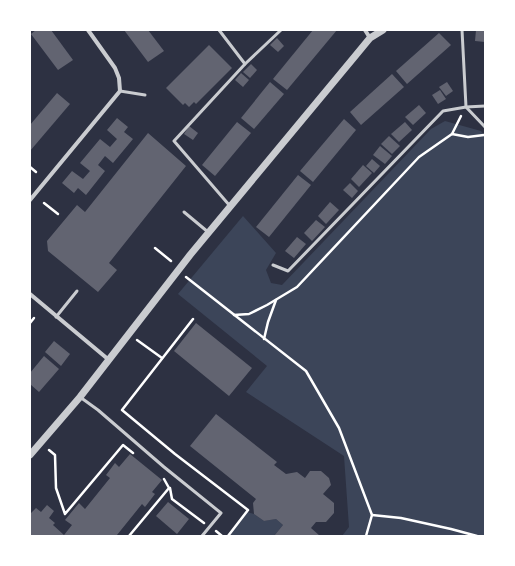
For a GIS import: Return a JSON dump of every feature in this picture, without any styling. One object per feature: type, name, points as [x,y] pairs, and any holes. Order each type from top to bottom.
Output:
[{"type":"street","points":[[30,200],[120,91],[119,78],[115,68],[88,30]]},
{"type":"street","points":[[365,30],[370,38]]},
{"type":"street","points":[[30,455],[80,397],[178,271],[370,38],[383,30]]},
{"type":"street","points":[[30,294],[109,360]]},
{"type":"lane","points":[[219,30],[245,64]]},
{"type":"lane","points":[[231,207],[174,141],[245,64],[281,30]]},
{"type":"lane","points":[[462,30],[466,107],[485,127]]},
{"type":"lane","points":[[120,91],[146,94]]},
{"type":"lane","points":[[273,265],[288,271],[442,111],[466,107],[485,106]]},
{"type":"lane","points":[[184,212],[209,233]]},
{"type":"lane","points":[[56,317],[77,291]]},
{"type":"lane","points":[[80,397],[98,410],[164,467],[221,513],[202,536]]},
{"type":"path","points":[[234,315],[249,314],[297,287],[419,158],[452,134],[466,107]]},
{"type":"path","points":[[452,134],[468,137],[485,135]]},
{"type":"path","points":[[30,167],[36,172]]},
{"type":"path","points":[[44,203],[58,214]]},
{"type":"path","points":[[155,248],[171,261]]},
{"type":"path","points":[[186,278],[306,371],[339,428],[372,515],[366,536]]},
{"type":"path","points":[[264,339],[276,300]]},
{"type":"path","points":[[30,323],[34,318]]},
{"type":"path","points":[[193,319],[122,410],[175,454],[248,510],[228,536]]},
{"type":"path","points":[[137,340],[162,358]]},
{"type":"path","points":[[49,450],[55,455],[56,488],[65,514],[123,445],[135,454]]},
{"type":"path","points":[[164,478],[170,488],[172,499],[222,536]]},
{"type":"path","points":[[129,536],[170,488]]},
{"type":"path","points":[[372,515],[401,518],[477,536]]},
{"type":"shaded area","points":[[445,121],[481,131],[485,136],[485,536],[342,536],[349,527],[344,456],[246,392],[267,366],[178,294],[243,216],[276,253],[266,270],[271,283],[282,285],[431,129]]},
{"type":"shaded area","points":[[247,512],[254,514],[264,521],[276,519],[283,525],[274,536],[229,536]]},
{"type":"building","points":[[36,30],[51,30],[73,60],[58,70],[31,34]]},
{"type":"building","points":[[124,30],[148,30],[164,51],[148,62]]},
{"type":"building","points":[[313,30],[337,30],[287,90],[273,79]]},
{"type":"building","points":[[476,30],[485,30],[485,42],[475,41]]},
{"type":"building","points":[[439,33],[451,45],[407,84],[396,71]]},
{"type":"building","points":[[277,38],[284,46],[278,52],[270,45]]},
{"type":"building","points":[[209,45],[232,68],[196,104],[194,102],[189,107],[185,103],[183,105],[166,88]]},
{"type":"building","points":[[251,64],[257,70],[250,78],[243,72]]},
{"type":"building","points":[[241,73],[249,80],[243,87],[235,80]]},
{"type":"building","points":[[392,74],[404,87],[361,125],[350,112]]},
{"type":"building","points":[[270,82],[284,94],[254,129],[241,118]]},
{"type":"building","points":[[447,82],[453,91],[446,96],[439,87]]},
{"type":"building","points":[[440,90],[446,99],[438,104],[432,95]]},
{"type":"building","points":[[57,93],[70,104],[30,151],[30,125]]},
{"type":"building","points":[[419,105],[426,113],[413,125],[405,117]]},
{"type":"building","points":[[117,118],[128,127],[124,132],[133,139],[113,163],[105,156],[98,165],[105,171],[86,195],[78,188],[74,193],[62,183],[72,171],[83,179],[90,171],[80,163],[100,139],[110,147],[117,139],[107,130]]},
{"type":"building","points":[[344,119],[356,130],[313,182],[300,171]]},
{"type":"building","points":[[237,122],[251,133],[215,176],[202,165]]},
{"type":"building","points":[[405,122],[412,130],[399,142],[391,134]]},
{"type":"building","points":[[189,126],[198,133],[193,140],[184,134]]},
{"type":"building","points":[[148,133],[186,166],[109,263],[117,270],[98,292],[48,251],[47,241],[77,205],[85,212]]},
{"type":"building","points":[[389,136],[400,146],[392,154],[381,144]]},
{"type":"building","points":[[380,146],[392,156],[385,164],[373,155]]},
{"type":"building","points":[[372,159],[380,166],[374,173],[366,166]]},
{"type":"building","points":[[363,165],[372,173],[359,187],[351,179]]},
{"type":"building","points":[[298,175],[311,185],[269,237],[256,227]]},
{"type":"building","points":[[350,183],[358,191],[352,198],[343,190]]},
{"type":"building","points":[[330,202],[339,210],[326,224],[318,216]]},
{"type":"building","points":[[316,220],[325,227],[312,241],[304,233]]},
{"type":"building","points":[[297,237],[306,244],[294,258],[285,251]]},
{"type":"building","points":[[196,323],[252,368],[229,396],[174,351]]},
{"type":"building","points":[[54,341],[70,354],[61,366],[45,352]]},
{"type":"building","points":[[44,356],[59,369],[39,392],[30,384],[30,373]]},
{"type":"building","points":[[216,414],[277,462],[274,465],[286,474],[297,472],[305,478],[310,471],[321,471],[329,478],[331,485],[323,494],[334,503],[334,513],[326,522],[316,522],[311,528],[320,536],[274,536],[283,525],[276,519],[264,521],[254,514],[253,503],[256,499],[190,446]]},
{"type":"building","points":[[130,454],[162,480],[152,492],[155,494],[145,507],[142,504],[117,535],[119,536],[30,536],[30,514],[36,508],[41,512],[47,505],[54,511],[49,518],[55,523],[53,525],[64,535],[72,525],[65,520],[79,503],[85,509],[110,478],[106,475],[115,463],[119,467]]},
{"type":"building","points":[[168,502],[189,519],[177,534],[156,516]]}]
